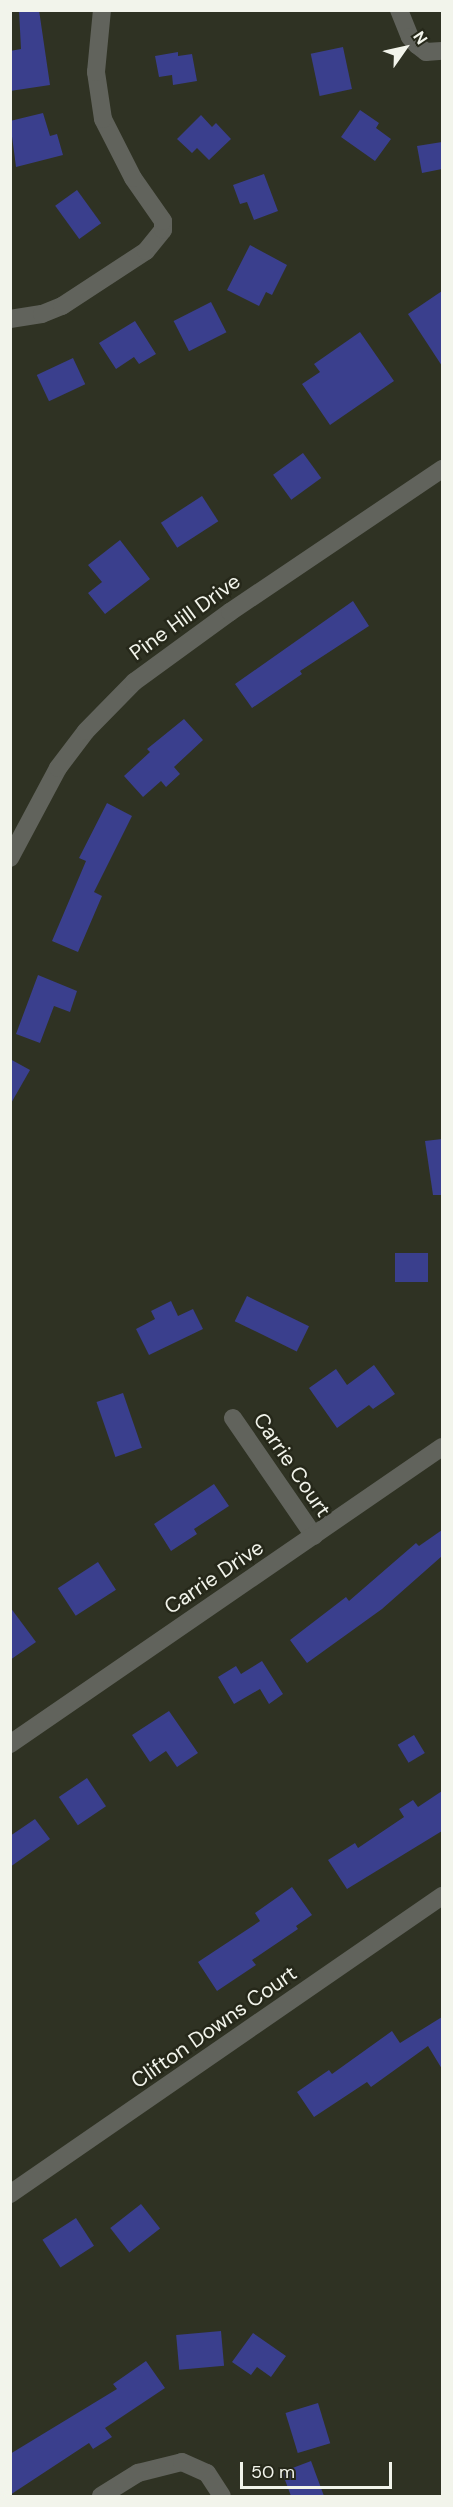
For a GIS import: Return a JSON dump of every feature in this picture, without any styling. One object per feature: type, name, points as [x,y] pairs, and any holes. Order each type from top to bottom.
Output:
[{"type":"street","points":[[10,319],[42,314],[62,306],[146,251],[163,230],[163,221],[133,178],[103,119],[96,72],[102,10]]},
{"type":"street","points":[[399,10],[410,37],[417,45],[426,52],[442,51]]},
{"type":"street","name":"Pine Hill Drive","points":[[10,858],[58,768],[134,682],[204,629],[442,469]]},
{"type":"street","name":"Carrie Court","points":[[233,1418],[314,1536]]},
{"type":"street","name":"Carrie Drive","points":[[10,1744],[442,1447]]},
{"type":"street","name":"Clifton Downs Court","points":[[10,2194],[442,1896]]},
{"type":"street","points":[[101,2496],[138,2473],[164,2463],[182,2462],[200,2467],[222,2496]]},
{"type":"building","points":[[19,10],[39,10],[50,85],[10,91],[10,51],[21,49]]},
{"type":"building","points":[[343,47],[352,89],[320,96],[311,54]]},
{"type":"building","points":[[178,52],[178,56],[192,54],[197,81],[173,85],[172,75],[159,77],[155,56]]},
{"type":"building","points":[[360,110],[379,123],[376,128],[391,139],[375,161],[341,137]]},
{"type":"building","points":[[43,113],[50,136],[57,134],[63,155],[16,167],[10,121]]},
{"type":"building","points":[[201,115],[212,127],[216,123],[231,139],[209,160],[197,148],[192,153],[177,139]]},
{"type":"building","points":[[442,142],[442,169],[422,173],[417,146]]},
{"type":"building","points":[[264,174],[278,211],[254,220],[247,202],[240,204],[233,185]]},
{"type":"building","points":[[77,190],[101,223],[79,239],[55,206]]},
{"type":"building","points":[[250,245],[287,265],[272,295],[266,292],[259,306],[227,290]]},
{"type":"building","points":[[442,291],[442,366],[408,314]]},
{"type":"building","points":[[211,302],[226,332],[189,351],[174,321]]},
{"type":"building","points":[[135,321],[156,354],[139,364],[134,357],[116,369],[99,343]]},
{"type":"building","points":[[360,332],[394,381],[330,425],[302,384],[320,372],[314,364]]},
{"type":"building","points":[[73,358],[85,384],[49,401],[37,375]]},
{"type":"building","points":[[303,453],[321,478],[291,500],[273,475]]},
{"type":"building","points":[[202,496],[218,521],[177,548],[161,523]]},
{"type":"building","points":[[120,540],[150,579],[105,614],[88,593],[102,582],[88,565]]},
{"type":"building","points":[[353,601],[369,626],[300,671],[302,674],[252,708],[235,684]]},
{"type":"building","points":[[184,719],[203,740],[174,767],[180,774],[166,787],[161,781],[143,797],[124,776],[150,752],[147,749]]},
{"type":"building","points":[[107,803],[132,816],[94,892],[102,896],[78,952],[52,941],[86,861],[79,858]]},
{"type":"building","points":[[38,975],[77,991],[70,1012],[54,1006],[40,1043],[16,1034]]},
{"type":"building","points":[[10,1059],[30,1070],[10,1105]]},
{"type":"building","points":[[442,1139],[442,1195],[433,1195],[425,1141]]},
{"type":"building","points":[[395,1253],[428,1253],[428,1282],[395,1282]]},
{"type":"building","points":[[247,1296],[309,1326],[297,1351],[235,1321]]},
{"type":"building","points":[[171,1301],[178,1316],[193,1309],[203,1329],[149,1355],[136,1329],[155,1319],[151,1311]]},
{"type":"building","points":[[374,1365],[395,1394],[373,1409],[369,1405],[337,1428],[309,1388],[336,1369],[347,1385]]},
{"type":"building","points":[[123,1393],[142,1448],[115,1457],[97,1402]]},
{"type":"building","points":[[214,1484],[229,1506],[194,1529],[197,1534],[171,1551],[154,1524]]},
{"type":"building","points":[[442,1530],[442,1556],[382,1609],[307,1663],[290,1640],[346,1597],[349,1601],[416,1543],[419,1546]]},
{"type":"building","points":[[98,1562],[116,1590],[76,1616],[58,1588]]},
{"type":"building","points":[[10,1607],[36,1642],[10,1660]]},
{"type":"building","points":[[262,1661],[283,1694],[269,1704],[260,1689],[234,1704],[218,1677],[236,1666],[241,1674]]},
{"type":"building","points":[[169,1711],[198,1753],[177,1767],[166,1751],[150,1762],[132,1735]]},
{"type":"building","points":[[414,1735],[425,1753],[409,1763],[398,1745]]},
{"type":"building","points":[[87,1778],[106,1806],[78,1825],[59,1797]]},
{"type":"building","points":[[442,1791],[442,1831],[347,1889],[328,1860],[355,1843],[358,1848],[404,1817],[399,1809],[413,1800],[418,1807]]},
{"type":"building","points":[[35,1819],[50,1839],[10,1867],[10,1836]]},
{"type":"building","points":[[292,1887],[312,1915],[296,1926],[298,1929],[252,1960],[256,1965],[217,1991],[198,1962],[260,1921],[255,1913]]},
{"type":"building","points":[[442,2017],[442,2069],[428,2046],[371,2087],[367,2082],[314,2117],[297,2092],[329,2070],[332,2074],[392,2031],[400,2043]]},
{"type":"building","points":[[141,2204],[160,2228],[129,2252],[110,2228]]},
{"type":"building","points":[[76,2218],[94,2246],[60,2267],[42,2240]]},
{"type":"building","points":[[221,2331],[224,2366],[179,2370],[176,2335]]},
{"type":"building","points":[[253,2333],[286,2356],[271,2377],[257,2367],[251,2375],[232,2362]]},
{"type":"building","points":[[146,2361],[165,2388],[105,2428],[112,2437],[93,2449],[89,2443],[10,2495],[10,2454],[117,2389],[113,2384]]},
{"type":"building","points":[[318,2403],[330,2443],[298,2453],[285,2413]]},
{"type":"building","points":[[311,2461],[324,2496],[291,2496],[282,2472]]}]
